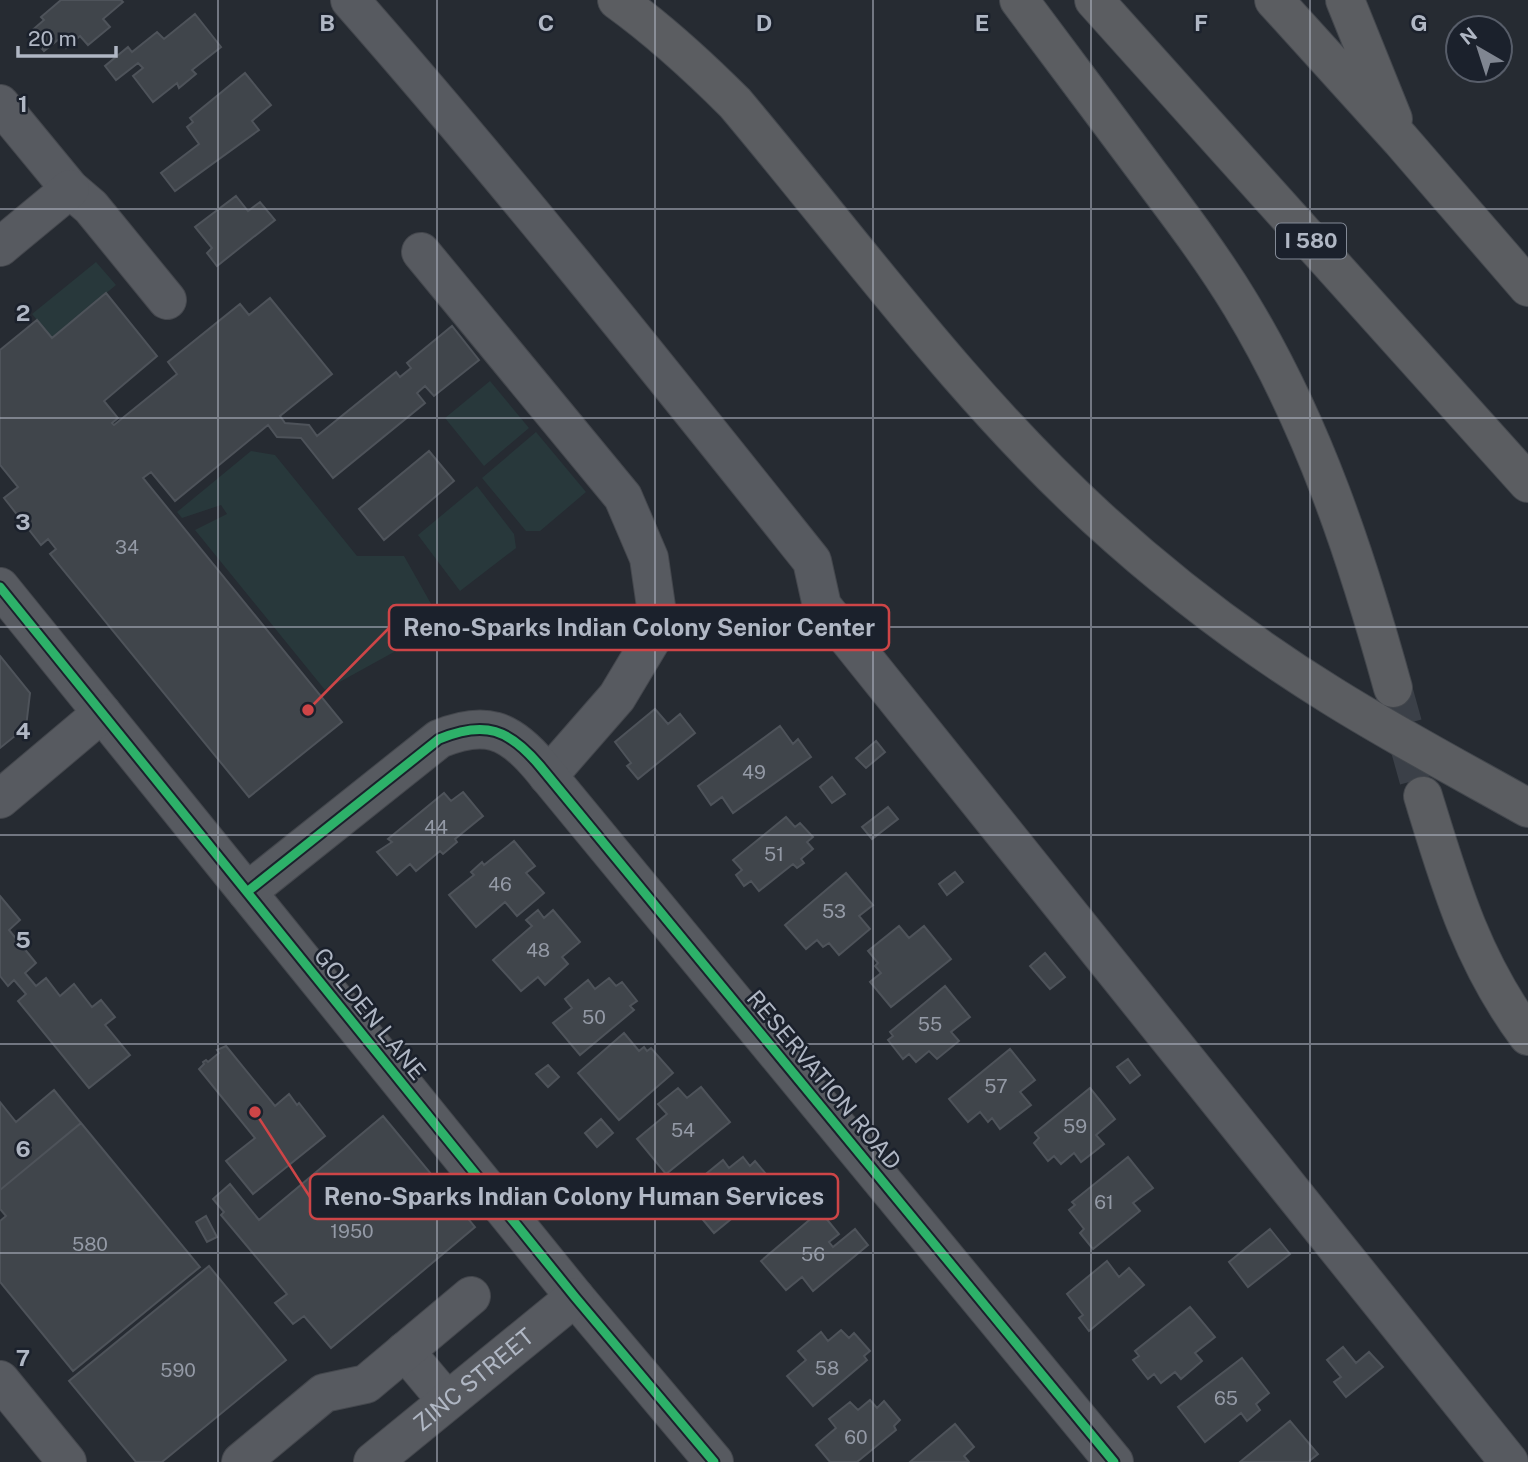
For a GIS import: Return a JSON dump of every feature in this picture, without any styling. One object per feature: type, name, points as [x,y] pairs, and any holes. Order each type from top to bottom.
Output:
[{"type":"highway","points":[[617,0],[693,61],[736,103],[989,410],[1097,518],[1159,571],[1277,660],[1378,723],[1528,808]]},
{"type":"highway","points":[[1019,0],[1203,246],[1274,364],[1326,477],[1372,611],[1392,688]]},
{"type":"highway","name":"I 580","points":[[1094,0],[1528,483]]},
{"type":"highway","points":[[1274,0],[1401,140],[1528,287]]},
{"type":"highway","points":[[1345,0],[1401,140]]},
{"type":"highway","points":[[1423,796],[1465,928],[1498,992],[1528,1036]]},
{"type":"street","points":[[350,0],[617,316],[812,561],[822,606],[1508,1462]]},
{"type":"street","points":[[0,104],[70,190],[91,207],[167,300]]},
{"type":"street","points":[[0,247],[70,190]]},
{"type":"street","points":[[421,252],[623,497],[649,558],[659,627],[617,697],[548,776]]},
{"type":"street","name":"GOLDEN LANE","points":[[0,587],[575,1297],[714,1462]]},
{"type":"street","points":[[0,799],[102,713]]},
{"type":"street","name":"RESERVATION ROAD","points":[[247,892],[439,739],[458,731],[482,729],[512,737],[548,776],[1114,1462]]},
{"type":"street","points":[[241,1462],[324,1393],[366,1384],[471,1296]]},
{"type":"street","name":"ZINC STREET","points":[[373,1462],[575,1297]]},
{"type":"street","points":[[405,1352],[447,1401]]},
{"type":"street","points":[[0,1380],[67,1462]]},
{"type":"shaded area","points":[[96,262],[116,285],[52,338],[32,314]]},
{"type":"shaded area","points":[[490,381],[529,428],[484,466],[445,418]]},
{"type":"shaded area","points":[[536,432],[586,492],[540,531],[526,531],[482,478]]},
{"type":"shaded area","points":[[251,451],[275,455],[357,556],[404,556],[443,625],[325,690],[195,530],[227,514],[221,505],[182,518],[177,512]]},
{"type":"shaded area","points":[[477,486],[514,534],[516,548],[460,591],[418,535]]},
{"type":"building","points":[[61,0],[123,2],[103,19],[110,27],[88,45],[80,36],[66,48],[59,39],[44,51],[29,33],[44,20],[41,17]]},
{"type":"building","points":[[195,14],[221,47],[192,70],[196,74],[179,88],[177,83],[153,102],[133,76],[143,68],[138,63],[116,80],[105,66],[128,47],[132,52],[157,32],[164,39]]},
{"type":"building","points":[[245,73],[271,105],[252,121],[259,130],[175,191],[161,173],[199,144],[187,127],[193,122],[190,118]]},
{"type":"building","points":[[236,196],[248,211],[260,202],[275,220],[217,266],[207,253],[212,248],[195,227]]},
{"type":"building","points":[[106,293],[157,356],[104,401],[118,418],[112,423],[114,425],[177,374],[168,362],[240,304],[249,315],[270,298],[332,374],[280,416],[285,423],[309,425],[317,436],[396,372],[400,377],[411,368],[407,363],[452,326],[479,360],[434,396],[425,386],[417,393],[425,403],[333,478],[301,438],[277,437],[268,425],[175,501],[151,472],[143,478],[342,722],[249,797],[50,554],[56,549],[48,539],[41,545],[4,498],[18,487],[0,465],[0,350],[37,320],[52,338]]},
{"type":"building","points":[[429,451],[454,481],[384,540],[359,509]]},
{"type":"building","points":[[0,656],[30,693],[26,727],[0,748]]},
{"type":"building","points":[[655,709],[668,724],[680,714],[695,733],[638,779],[627,766],[631,763],[615,742]]},
{"type":"building","points":[[780,726],[793,744],[798,739],[811,757],[733,813],[722,797],[711,805],[698,786]]},
{"type":"building","points":[[876,741],[885,752],[866,768],[856,758]]},
{"type":"building","points":[[832,777],[845,794],[832,803],[820,787]]},
{"type":"building","points":[[463,792],[483,816],[455,839],[457,842],[443,854],[440,851],[416,871],[410,864],[397,875],[377,852],[392,842],[388,839],[444,793],[451,801]]},
{"type":"building","points":[[888,807],[898,819],[872,839],[862,827]]},
{"type":"building","points":[[786,817],[795,827],[800,823],[813,837],[807,842],[813,849],[801,859],[804,863],[797,868],[793,864],[759,891],[751,881],[744,886],[736,875],[742,870],[733,860]]},
{"type":"building","points":[[514,841],[535,866],[526,873],[544,893],[517,916],[505,902],[476,927],[449,895],[474,875],[471,872],[482,862],[484,865]]},
{"type":"building","points":[[955,872],[963,882],[947,895],[939,884]]},
{"type":"building","points":[[846,873],[873,905],[859,916],[870,929],[839,955],[829,943],[823,947],[817,940],[806,949],[785,925]]},
{"type":"building","points":[[0,896],[20,920],[9,930],[36,963],[25,973],[36,986],[46,978],[60,996],[74,984],[92,1007],[101,1000],[115,1017],[105,1025],[130,1055],[89,1088],[18,1001],[26,994],[14,980],[8,986],[0,976]]},
{"type":"building","points":[[538,910],[544,918],[553,910],[580,942],[562,957],[568,964],[545,985],[538,977],[521,991],[493,960],[532,926],[526,920]]},
{"type":"building","points":[[899,926],[909,938],[924,926],[951,959],[891,1007],[870,982],[881,973],[875,966],[878,963],[868,951]]},
{"type":"building","points":[[1045,953],[1065,977],[1050,989],[1030,966]]},
{"type":"building","points":[[609,978],[616,986],[622,982],[637,1001],[630,1006],[634,1010],[580,1055],[553,1023],[572,1008],[565,999],[588,980],[595,989]]},
{"type":"building","points":[[945,986],[970,1017],[951,1032],[959,1041],[937,1059],[929,1051],[916,1062],[909,1054],[903,1059],[888,1040],[893,1036],[890,1032]]},
{"type":"building","points":[[624,1033],[639,1051],[644,1047],[647,1051],[651,1048],[673,1073],[619,1120],[578,1073]]},
{"type":"building","points":[[226,1046],[275,1106],[289,1094],[325,1136],[253,1194],[226,1161],[255,1138],[199,1069],[203,1062],[208,1062],[219,1053],[217,1050]]},
{"type":"building","points":[[1010,1049],[1035,1080],[1020,1092],[1031,1105],[1000,1129],[992,1118],[988,1122],[980,1112],[968,1122],[949,1099]]},
{"type":"building","points":[[1128,1059],[1140,1075],[1130,1083],[1117,1067]]},
{"type":"building","points":[[548,1065],[559,1077],[548,1087],[536,1074]]},
{"type":"building","points":[[701,1087],[730,1122],[666,1174],[637,1139],[667,1114],[658,1104],[678,1088],[687,1098]]},
{"type":"building","points":[[1090,1088],[1115,1119],[1096,1135],[1104,1144],[1081,1162],[1074,1153],[1061,1164],[1054,1156],[1048,1161],[1034,1143],[1039,1138],[1035,1133]]},
{"type":"building","points":[[54,1090],[81,1123],[0,1190],[0,1102],[16,1122]]},
{"type":"building","points":[[383,1116],[475,1227],[331,1348],[304,1316],[293,1324],[275,1303],[287,1294],[221,1215],[224,1212],[213,1199],[230,1184],[259,1220]]},
{"type":"building","points":[[601,1119],[613,1133],[597,1147],[585,1133]]},
{"type":"building","points":[[81,1123],[200,1267],[73,1371],[0,1282],[0,1221],[6,1216],[0,1209],[0,1190]]},
{"type":"building","points":[[743,1157],[750,1166],[755,1161],[771,1180],[766,1184],[769,1188],[714,1233],[689,1203],[708,1187],[701,1178],[723,1160],[729,1168]]},
{"type":"building","points":[[1128,1157],[1153,1188],[1133,1203],[1140,1211],[1093,1249],[1080,1233],[1084,1229],[1069,1210],[1075,1205],[1072,1202]]},
{"type":"building","points":[[655,1174],[664,1176],[674,1188],[653,1205],[636,1185]]},
{"type":"building","points":[[820,1211],[839,1234],[829,1242],[833,1247],[855,1229],[868,1245],[813,1291],[802,1277],[786,1290],[761,1261]]},
{"type":"building","points":[[206,1216],[217,1237],[207,1242],[196,1222]]},
{"type":"building","points":[[1270,1229],[1290,1254],[1248,1287],[1229,1262]]},
{"type":"building","points":[[1107,1261],[1119,1277],[1129,1268],[1144,1285],[1089,1331],[1079,1318],[1083,1315],[1067,1294]]},
{"type":"building","points":[[209,1266],[286,1360],[162,1462],[136,1462],[69,1381]]},
{"type":"building","points":[[1190,1307],[1215,1337],[1195,1353],[1202,1361],[1181,1379],[1175,1372],[1161,1383],[1154,1374],[1148,1379],[1133,1360],[1139,1356],[1135,1351]]},
{"type":"building","points":[[841,1330],[849,1338],[854,1333],[870,1351],[864,1356],[867,1360],[813,1406],[787,1376],[806,1360],[798,1351],[821,1332],[828,1341]]},
{"type":"building","points":[[1343,1347],[1356,1363],[1369,1352],[1383,1367],[1346,1397],[1334,1382],[1341,1377],[1327,1360]]},
{"type":"building","points":[[1242,1358],[1269,1393],[1256,1404],[1260,1410],[1247,1421],[1241,1413],[1205,1442],[1178,1407]]},
{"type":"building","points":[[870,1400],[877,1408],[884,1401],[900,1420],[894,1426],[896,1430],[857,1462],[830,1462],[816,1445],[836,1428],[829,1419],[850,1402],[858,1410]]},
{"type":"building","points":[[1290,1421],[1318,1454],[1308,1462],[1240,1462]]},
{"type":"building","points":[[955,1424],[974,1447],[964,1456],[969,1462],[910,1462]]},
{"type":"tunnel","points":[[1393,688],[1423,796]]},
{"type":"cycle path","points":[[0,587],[575,1297],[714,1462]]},
{"type":"cycle path","points":[[247,892],[439,739],[455,733],[483,729],[507,736],[529,753],[540,766],[1114,1462]]},
{"type":"place","name":"Reno-Sparks Indian Colony Senior Center","points":[[308,710]]},
{"type":"place","name":"Reno-Sparks Indian Colony Human Services","points":[[255,1112]]}]
